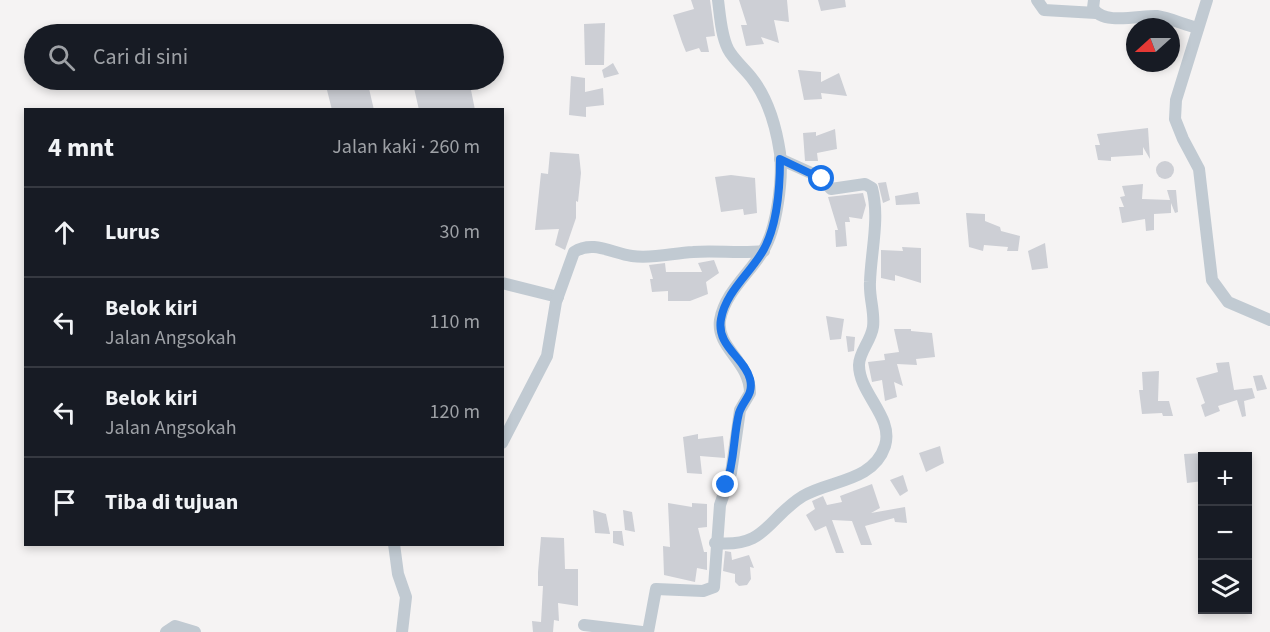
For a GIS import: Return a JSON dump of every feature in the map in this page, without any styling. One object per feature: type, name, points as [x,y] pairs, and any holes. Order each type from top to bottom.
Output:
[{"type":"street","points":[[648,632],[656,589],[712,589],[720,506],[734,456],[740,410],[750,393],[747,371],[728,348],[721,332],[720,321],[737,285],[764,251],[775,218],[780,159],[765,100],[752,77],[728,49],[718,0]]},
{"type":"street","points":[[1037,0],[1044,10],[1096,13],[1131,19],[1156,16],[1198,28]]},
{"type":"street","points":[[1094,0],[1096,13]]},
{"type":"street","points":[[1207,0],[1177,94],[1174,112],[1180,133],[1199,169],[1212,280],[1228,302],[1270,320]]},
{"type":"street","points":[[715,543],[730,544],[757,536],[801,498],[856,476],[881,454],[886,439],[882,418],[866,391],[859,368],[860,359],[872,330],[874,316],[870,282],[876,208],[872,188],[865,183],[831,189],[820,177],[780,159]]},
{"type":"street","points":[[504,439],[547,356],[558,297],[574,252],[581,248],[596,247],[645,257],[692,252],[734,254],[764,251]]},
{"type":"street","points":[[504,284],[558,297]]},
{"type":"street","points":[[394,546],[398,574],[406,597],[402,632]]},
{"type":"street","points":[[584,625],[642,632]]},
{"type":"street","points":[[166,632],[175,626],[195,632]]},
{"type":"building","points":[[691,0],[710,0],[715,36],[706,37],[709,52],[701,52],[699,48],[686,52],[682,42],[673,15],[694,9]]},
{"type":"building","points":[[739,0],[787,0],[789,22],[774,20],[779,43],[761,37],[764,44],[746,46],[741,25],[747,25]]},
{"type":"building","points":[[818,0],[845,0],[846,7],[821,11]]},
{"type":"building","points":[[605,23],[604,65],[585,65],[584,24]]},
{"type":"building","points":[[613,63],[619,74],[604,78],[602,70]]},
{"type":"building","points":[[798,70],[821,72],[821,82],[839,73],[847,96],[821,93],[822,99],[804,100]]},
{"type":"building","points":[[571,76],[585,78],[585,92],[603,88],[604,105],[586,107],[586,117],[569,115]]},
{"type":"building","points":[[327,90],[369,90],[374,108],[332,108]]},
{"type":"building","points":[[414,90],[471,90],[475,108],[419,108]]},
{"type":"building","points":[[1148,128],[1150,159],[1143,147],[1143,155],[1111,157],[1111,161],[1098,160],[1095,145],[1100,145],[1097,134]]},
{"type":"building","points":[[835,129],[837,149],[817,153],[818,161],[805,161],[803,133],[816,132],[816,136]]},
{"type":"building","points":[[550,152],[579,154],[581,173],[578,202],[576,201],[576,218],[565,250],[555,245],[559,229],[535,230],[541,173],[548,174]]},
{"type":"building","points":[[1161,161],[1169,161],[1174,166],[1172,177],[1161,179],[1156,174],[1156,166]]},
{"type":"building","points":[[731,175],[755,178],[757,213],[744,215],[743,209],[721,212],[715,177]]},
{"type":"building","points":[[886,182],[890,200],[883,203],[878,183]]},
{"type":"building","points":[[1143,184],[1142,199],[1170,200],[1167,190],[1176,190],[1178,212],[1175,213],[1171,203],[1171,213],[1154,214],[1154,230],[1146,231],[1145,219],[1122,223],[1119,207],[1124,207],[1120,197],[1125,196],[1122,186]]},
{"type":"building","points":[[918,192],[920,204],[896,205],[895,196]]},
{"type":"building","points":[[863,193],[866,205],[862,219],[849,217],[850,222],[845,222],[847,246],[836,247],[835,230],[838,230],[828,197]]},
{"type":"building","points":[[966,213],[985,214],[985,221],[1000,227],[1001,231],[1020,236],[1018,251],[1007,251],[1008,247],[984,245],[983,251],[969,247]]},
{"type":"building","points":[[1045,243],[1048,268],[1032,270],[1028,251]]},
{"type":"building","points":[[902,247],[921,248],[921,283],[895,275],[895,281],[881,278],[881,250],[903,251]]},
{"type":"building","points":[[714,260],[719,273],[706,282],[708,294],[690,301],[668,301],[668,291],[652,292],[650,279],[653,279],[649,265],[665,263],[666,272],[702,272],[698,263]]},
{"type":"building","points":[[826,316],[844,319],[841,339],[830,340]]},
{"type":"building","points":[[894,329],[932,333],[935,357],[916,359],[917,365],[897,364],[903,386],[894,382],[897,397],[885,401],[882,380],[872,382],[868,362],[885,360],[884,354],[899,352]]},
{"type":"building","points":[[846,336],[855,337],[854,351],[848,352]]},
{"type":"building","points":[[1229,362],[1234,390],[1252,388],[1255,398],[1244,401],[1246,416],[1242,417],[1237,400],[1218,406],[1220,411],[1205,417],[1201,405],[1205,403],[1196,378],[1218,372],[1216,363]]},
{"type":"building","points":[[1159,371],[1158,401],[1169,401],[1173,416],[1163,416],[1162,413],[1142,414],[1139,390],[1143,390],[1142,372]]},
{"type":"building","points":[[1262,375],[1267,389],[1257,391],[1253,376]]},
{"type":"building","points":[[698,434],[698,439],[723,436],[725,458],[700,456],[702,474],[687,473],[683,437]]},
{"type":"building","points":[[940,446],[944,463],[926,472],[919,453]]},
{"type":"building","points":[[1198,453],[1198,482],[1187,483],[1184,454]]},
{"type":"building","points":[[903,475],[908,491],[900,496],[890,480]]},
{"type":"building","points":[[872,484],[880,508],[871,513],[905,507],[907,523],[895,522],[894,518],[865,526],[872,545],[861,545],[852,521],[832,520],[844,553],[836,553],[826,526],[815,531],[806,515],[815,509],[812,501],[823,496],[827,505],[842,502],[840,496]]},
{"type":"building","points":[[668,503],[692,507],[692,503],[707,504],[707,527],[698,528],[704,552],[707,552],[707,570],[697,568],[695,582],[664,575],[663,546],[670,547]]},
{"type":"building","points":[[593,510],[606,514],[610,534],[595,533]]},
{"type":"building","points":[[623,510],[632,512],[635,532],[625,530]]},
{"type":"building","points":[[613,531],[622,531],[624,546],[613,543]]},
{"type":"building","points":[[541,537],[564,538],[565,569],[578,569],[578,606],[558,603],[559,621],[554,620],[553,632],[533,632],[532,621],[541,622],[543,586],[538,586],[538,572]]},
{"type":"building","points":[[725,551],[731,552],[732,560],[749,555],[754,568],[750,567],[751,579],[747,585],[739,586],[735,582],[735,574],[723,571]]},
{"type":"route","points":[[726,485],[731,473],[740,410],[749,398],[750,380],[747,371],[733,355],[723,338],[720,326],[722,313],[743,276],[764,251],[775,218],[780,159],[822,179]]}]
